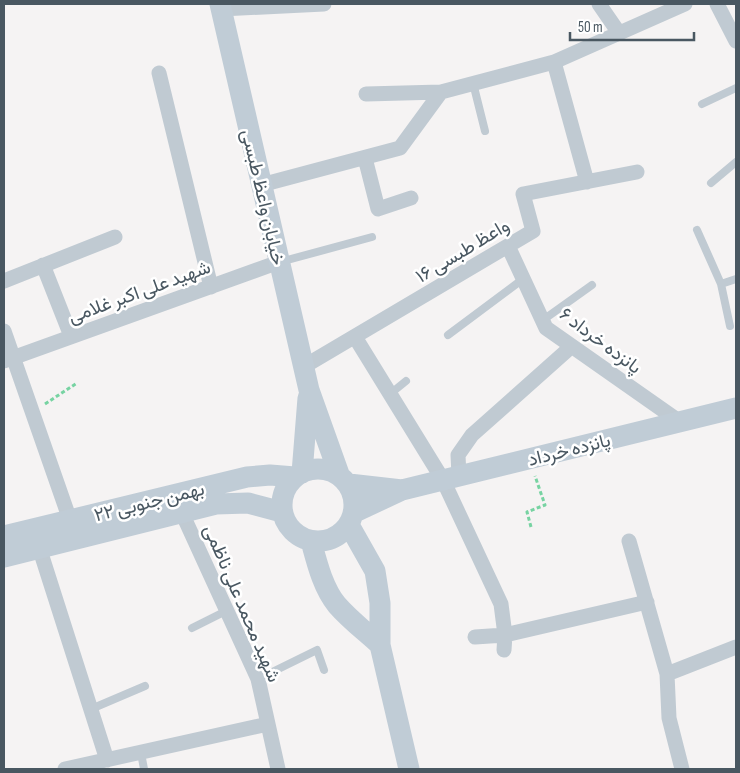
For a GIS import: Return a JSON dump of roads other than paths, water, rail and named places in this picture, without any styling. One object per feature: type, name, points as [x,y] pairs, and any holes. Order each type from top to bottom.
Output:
[{"type":"street","points":[[220,6],[324,4]]},
{"type":"street","points":[[600,4],[619,33]]},
{"type":"street","points":[[366,94],[440,92],[554,62],[684,4]]},
{"type":"street","points":[[717,4],[736,41]]},
{"type":"street","name":"خیابان واعظ طبسی","points":[[220,6],[309,390]]},
{"type":"street","points":[[554,62],[587,182]]},
{"type":"street","points":[[159,73],[211,287]]},
{"type":"street","points":[[261,185],[400,148],[440,92]]},
{"type":"street","points":[[365,158],[378,209],[410,198]]},
{"type":"street","name":"واعظ طبسی ۱۶","points":[[303,367],[533,231],[523,194],[637,172]]},
{"type":"street","points":[[4,281],[116,236]]},
{"type":"street","name":"پانزده خرداد ۶","points":[[508,246],[546,328],[680,422]]},
{"type":"street","name":"شهید علی اکبر غلامی","points":[[8,359],[280,262]]},
{"type":"street","points":[[43,265],[71,336]]},
{"type":"street","points":[[4,330],[8,359],[32,412],[70,520]]},
{"type":"street","points":[[355,337],[390,394],[451,478],[501,604],[504,642]]},
{"type":"street","points":[[451,478],[458,455],[472,435],[572,346]]},
{"type":"street","points":[[298,475],[309,390]]},
{"type":"street","points":[[309,390],[344,479],[354,498],[352,519],[375,571],[380,604],[380,645],[409,769]]},
{"type":"street","name":"پانزده خرداد","points":[[402,490],[736,408]]},
{"type":"street","points":[[311,468],[326,469],[344,479],[402,490],[352,519],[339,536],[326,541],[311,541],[298,536],[288,526],[282,512],[282,498],[288,484],[298,475],[311,468]]},
{"type":"street","name":"۲۲ بهمن جنوبی","points":[[4,536],[247,477],[298,475]]},
{"type":"street","name":"۲۲ بهمن جنوبی","points":[[4,556],[216,504],[248,503],[282,512]]},
{"type":"street","name":"شهید محمد علی ناظمی","points":[[182,512],[258,679],[278,769]]},
{"type":"street","points":[[311,541],[326,587],[336,604],[380,645]]},
{"type":"street","points":[[629,541],[667,674],[669,718],[676,768]]},
{"type":"street","points":[[40,547],[107,760]]},
{"type":"street","points":[[475,636],[504,642],[647,602]]},
{"type":"street","points":[[667,674],[736,647]]},
{"type":"street","points":[[65,769],[268,724]]},
{"type":"lane","points":[[473,84],[485,132]]},
{"type":"lane","points":[[702,104],[736,88]]},
{"type":"lane","points":[[711,183],[736,162]]},
{"type":"lane","points":[[697,230],[721,284],[730,326]]},
{"type":"lane","points":[[280,262],[372,236]]},
{"type":"lane","points":[[448,335],[523,279]]},
{"type":"lane","points":[[721,284],[736,279]]},
{"type":"lane","points":[[542,320],[592,285]]},
{"type":"lane","points":[[390,394],[406,381]]},
{"type":"lane","points":[[192,628],[226,611]]},
{"type":"lane","points":[[258,679],[317,650],[324,670]]},
{"type":"lane","points":[[91,709],[145,686]]},
{"type":"lane","points":[[141,753],[144,769]]}]
